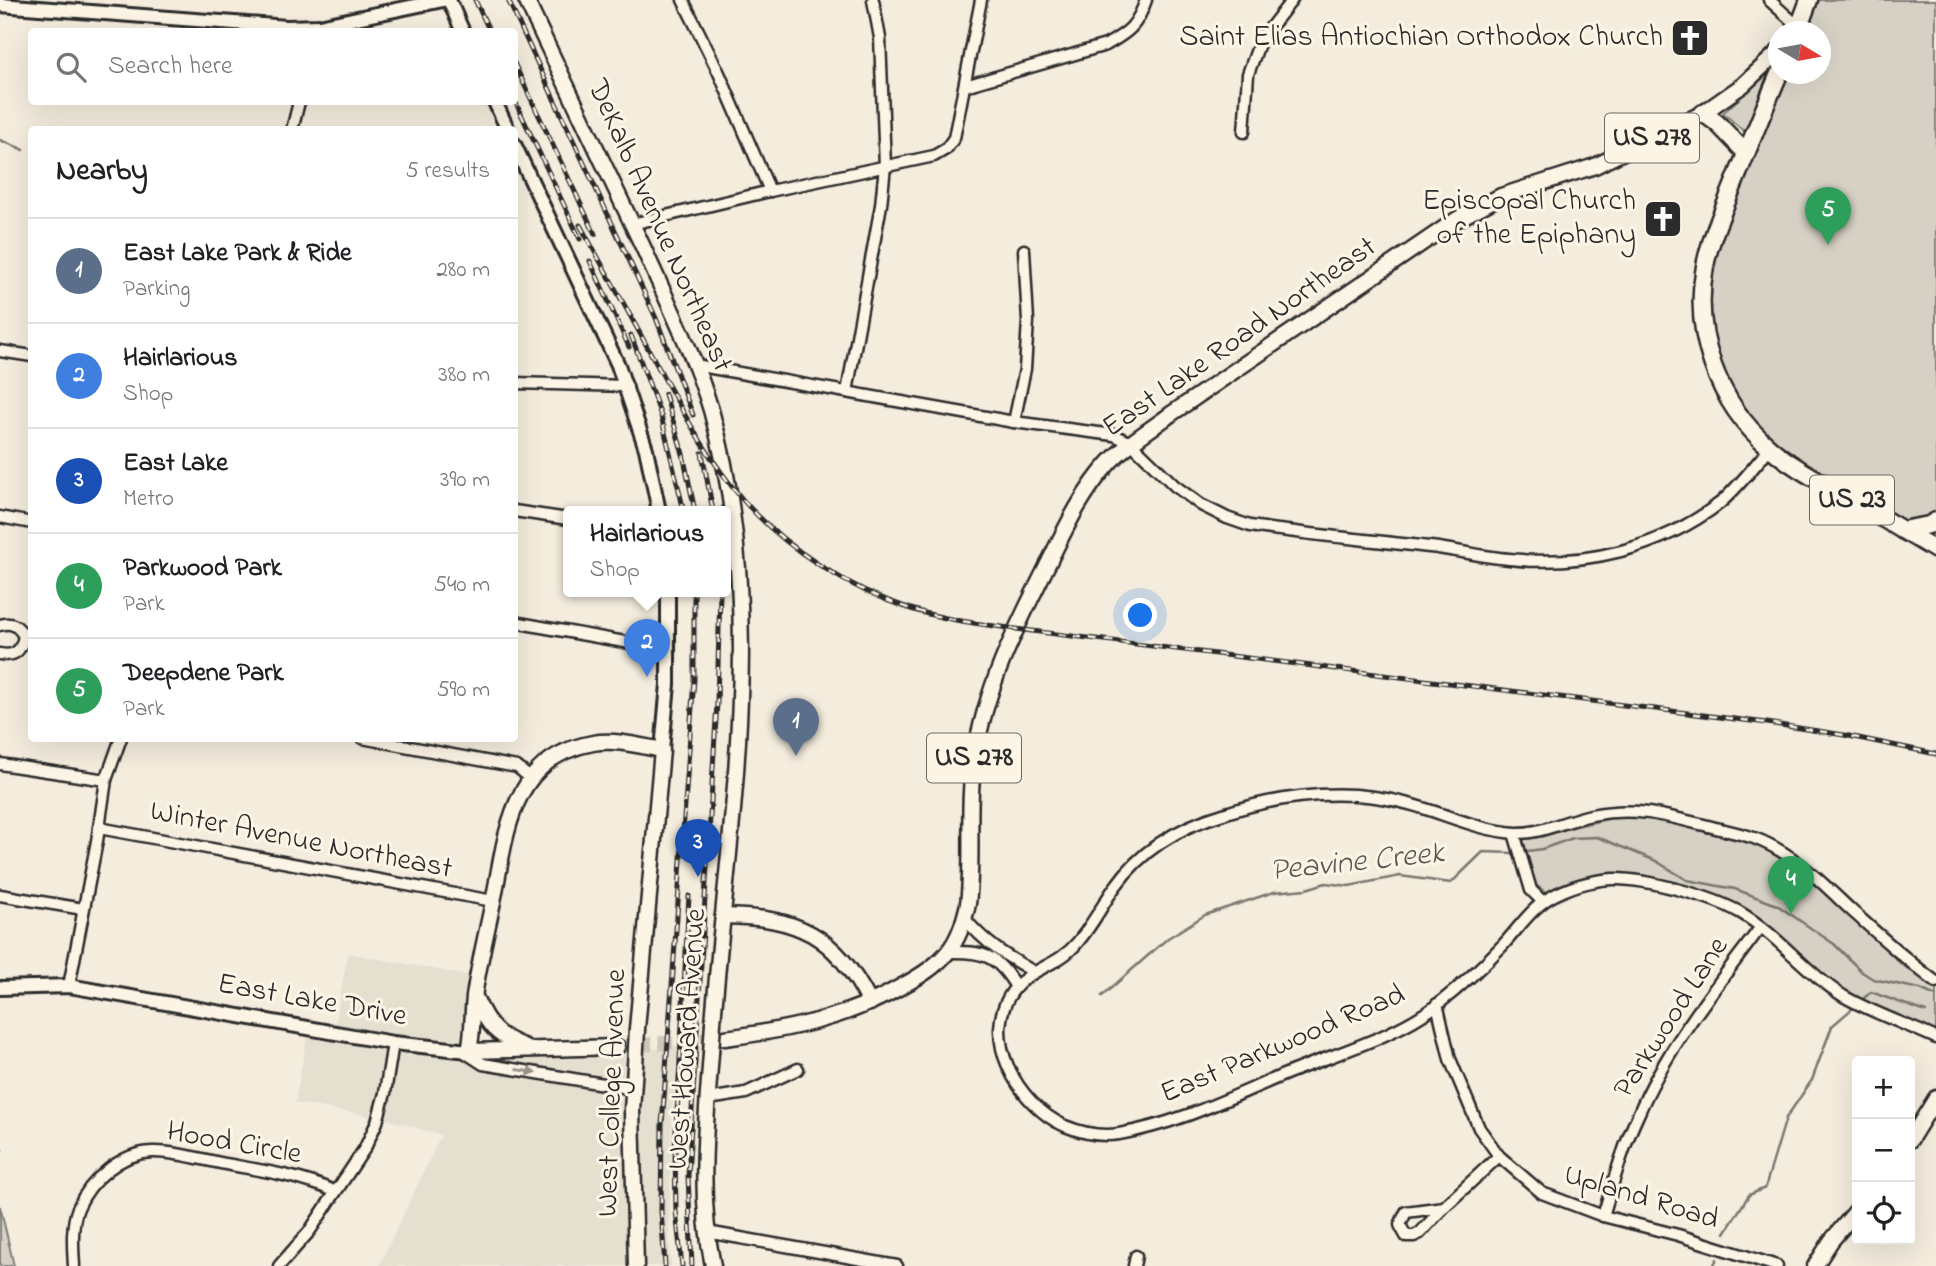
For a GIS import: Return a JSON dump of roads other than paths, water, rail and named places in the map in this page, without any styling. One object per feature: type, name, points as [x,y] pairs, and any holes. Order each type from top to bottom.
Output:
[{"type":"highway","points":[[1800,21],[1808,0]]},
{"type":"highway","name":"US 23","points":[[1775,84],[1709,249],[1703,279],[1702,310],[1709,355],[1721,385],[1743,421],[1770,448],[1811,476],[1936,550]]},
{"type":"highway","points":[[1703,113],[1717,123],[1746,153]]},
{"type":"highway","points":[[1902,530],[1936,521]]},
{"type":"main road","name":"DeKalb Avenue Northeast","points":[[526,0],[695,365],[711,411],[726,480]]},
{"type":"main road","name":"East Lake Road Northeast","points":[[725,1038],[790,1028],[837,1016],[870,1003],[921,975],[948,952],[965,919],[970,890],[974,758],[989,693],[1016,629],[1081,498],[1110,461],[1131,443],[1475,209],[1501,196],[1595,166],[1703,113],[1743,85],[1768,62]]},
{"type":"main road","name":"West Howard Avenue","points":[[726,480],[729,506]]},
{"type":"main road","name":"West Howard Avenue","points":[[713,1266],[707,1232],[704,1177],[713,1023],[736,762],[742,648],[731,519]]},
{"type":"main road","points":[[466,1051],[509,821],[514,804],[530,778],[566,751],[596,742],[662,750]]},
{"type":"main road","name":"West College Avenue","points":[[636,1266],[635,1066],[662,750]]},
{"type":"main road","points":[[723,916],[761,917],[782,921],[816,936],[846,964],[870,1003]]},
{"type":"main road","points":[[475,996],[491,1027],[505,1039],[534,1051]]},
{"type":"main road","name":"East Lake Drive","points":[[466,1051],[617,1047]]},
{"type":"main road","points":[[1915,1132],[1936,1098]]},
{"type":"main road","points":[[1815,1266],[1852,1216]]},
{"type":"street","points":[[322,28],[443,0]]},
{"type":"street","points":[[449,0],[461,28]]},
{"type":"street","points":[[683,0],[719,73],[770,191]]},
{"type":"street","points":[[847,392],[881,205],[885,166],[880,38],[873,0]]},
{"type":"street","points":[[632,225],[770,191],[934,156],[947,149],[954,138],[981,0]]},
{"type":"street","points":[[965,86],[1106,45],[1126,33],[1138,21],[1146,0]]},
{"type":"street","points":[[1244,132],[1248,74],[1259,41],[1292,0]]},
{"type":"street","points":[[1769,0],[1789,21]]},
{"type":"street","points":[[0,3],[302,28]]},
{"type":"street","points":[[293,126],[298,105]]},
{"type":"street","points":[[496,105],[506,126]]},
{"type":"street","points":[[518,153],[626,386],[649,458],[658,506]]},
{"type":"street","points":[[1014,422],[1024,369],[1028,321],[1024,250]]},
{"type":"street","points":[[0,351],[28,355]]},
{"type":"street","points":[[695,365],[1014,422],[1114,435],[1131,443],[1175,486],[1201,505],[1250,526],[1508,559],[1552,562],[1622,552],[1654,541],[1685,526],[1721,502],[1770,448]]},
{"type":"street","points":[[518,383],[626,386]]},
{"type":"street","points":[[518,512],[563,518]]},
{"type":"street","points":[[0,517],[28,522]]},
{"type":"street","points":[[662,750],[669,650],[668,597]]},
{"type":"street","points":[[0,625],[7,623],[18,627],[24,636],[17,653],[8,656],[0,654]]},
{"type":"street","points":[[518,623],[669,650]]},
{"type":"street","points":[[69,986],[106,780],[120,742]]},
{"type":"street","points":[[383,742],[517,767],[530,778]]},
{"type":"street","points":[[0,764],[106,780]]},
{"type":"street","points":[[948,952],[969,952],[992,958],[1007,971],[1016,987],[1034,972],[1052,964],[1073,948],[1116,886],[1142,856],[1168,838],[1219,815],[1292,797],[1347,795],[1399,801],[1492,830],[1514,833],[1532,831],[1591,815],[1633,810],[1665,814],[1757,839],[1802,863],[1907,960],[1936,982]]},
{"type":"street","name":"Winter Avenue Northeast","points":[[99,828],[493,901]]},
{"type":"street","points":[[1514,833],[1531,890],[1543,902]]},
{"type":"street","name":"East Parkwood Road","points":[[1016,987],[1006,1006],[1002,1025],[1004,1054],[1016,1084],[1037,1109],[1061,1124],[1101,1136],[1148,1129],[1387,1033],[1437,1004],[1488,960],[1543,902],[1592,882],[1616,879],[1636,881],[1708,899],[1740,912],[1844,996],[1936,1038]]},
{"type":"street","points":[[0,895],[83,909]]},
{"type":"street","points":[[965,919],[978,935],[1000,954],[1034,972]]},
{"type":"street","name":"Parkwood Lane","points":[[1603,1216],[1638,1115],[1658,1075],[1696,1014],[1760,928]]},
{"type":"street","name":"East Lake Drive","points":[[0,988],[69,986],[393,1042],[466,1051]]},
{"type":"street","name":"Upland Road","points":[[1437,1004],[1450,1059],[1479,1128],[1499,1156],[1542,1193],[1603,1216],[1678,1235],[1777,1266]]},
{"type":"street","points":[[279,1266],[309,1232],[365,1148],[377,1122],[385,1093],[393,1042]]},
{"type":"street","points":[[466,1051],[475,1061],[489,1065],[634,1089]]},
{"type":"street","points":[[708,1099],[746,1093],[798,1069]]},
{"type":"street","name":"Hood Circle","points":[[74,1266],[74,1229],[78,1208],[90,1188],[105,1172],[127,1158],[152,1152],[178,1156],[258,1170],[321,1185],[334,1191]]},
{"type":"street","points":[[1444,1207],[1499,1156]]},
{"type":"street","points":[[707,1232],[897,1266]]},
{"type":"waterway","points":[[0,140],[24,150]]},
{"type":"waterway","name":"Peavine Creek","points":[[1528,851],[1573,838],[1597,837],[1656,861],[1687,880],[1735,889],[1777,905],[1834,944],[1862,972],[1873,979],[1920,989],[1936,996]]},
{"type":"waterway","name":"Peavine Creek","points":[[1102,996],[1168,938],[1205,915],[1274,892],[1306,889],[1326,883],[1349,886],[1400,876],[1451,883],[1483,852],[1513,853]]},
{"type":"waterway","points":[[1864,998],[1871,992],[1926,1012]]},
{"type":"waterway","points":[[1725,1233],[1749,1195],[1765,1188],[1786,1118],[1812,1080],[1832,1026],[1853,1008]]},
{"type":"waterway","points":[[1713,1266],[1717,1259]]},
{"type":"tunnel","points":[[617,1047],[724,1038]]},
{"type":"railway","points":[[475,0],[488,28]]},
{"type":"railway","points":[[508,0],[656,318],[693,415]]},
{"type":"railway","points":[[518,71],[595,234]]},
{"type":"railway","points":[[517,105],[580,239]]},
{"type":"railway","points":[[580,225],[686,418],[718,468],[743,500],[799,551],[842,579],[888,601],[950,619],[1016,629],[1767,723],[1936,754]]},
{"type":"railway","points":[[590,261],[629,347]]},
{"type":"railway","points":[[631,335],[661,416],[683,506]]},
{"type":"railway","points":[[665,394],[683,454],[694,506]]},
{"type":"railway","points":[[702,453],[712,506]]},
{"type":"railway","points":[[665,1266],[661,1211],[662,1125],[694,679],[694,597]]},
{"type":"railway","points":[[692,1266],[688,1176],[717,703],[720,597]]},
{"type":"railway","points":[[682,1266],[676,1211],[675,1150],[689,896]]},
{"type":"place","name":"Saint Elias Antiochian Orthodox Church","points":[[1690,38]]},
{"type":"place","name":"Episcopal Church of the Epiphany","points":[[1663,219]]},
{"type":"place","name":"Deepdene Park","points":[[1828,245]]},
{"type":"place","name":"Hairlarious","points":[[647,677]]},
{"type":"place","name":"East Lake Park & Ride","points":[[796,756]]},
{"type":"place","name":"East Lake","points":[[698,877]]},
{"type":"place","name":"Parkwood Park","points":[[1791,914]]}]
